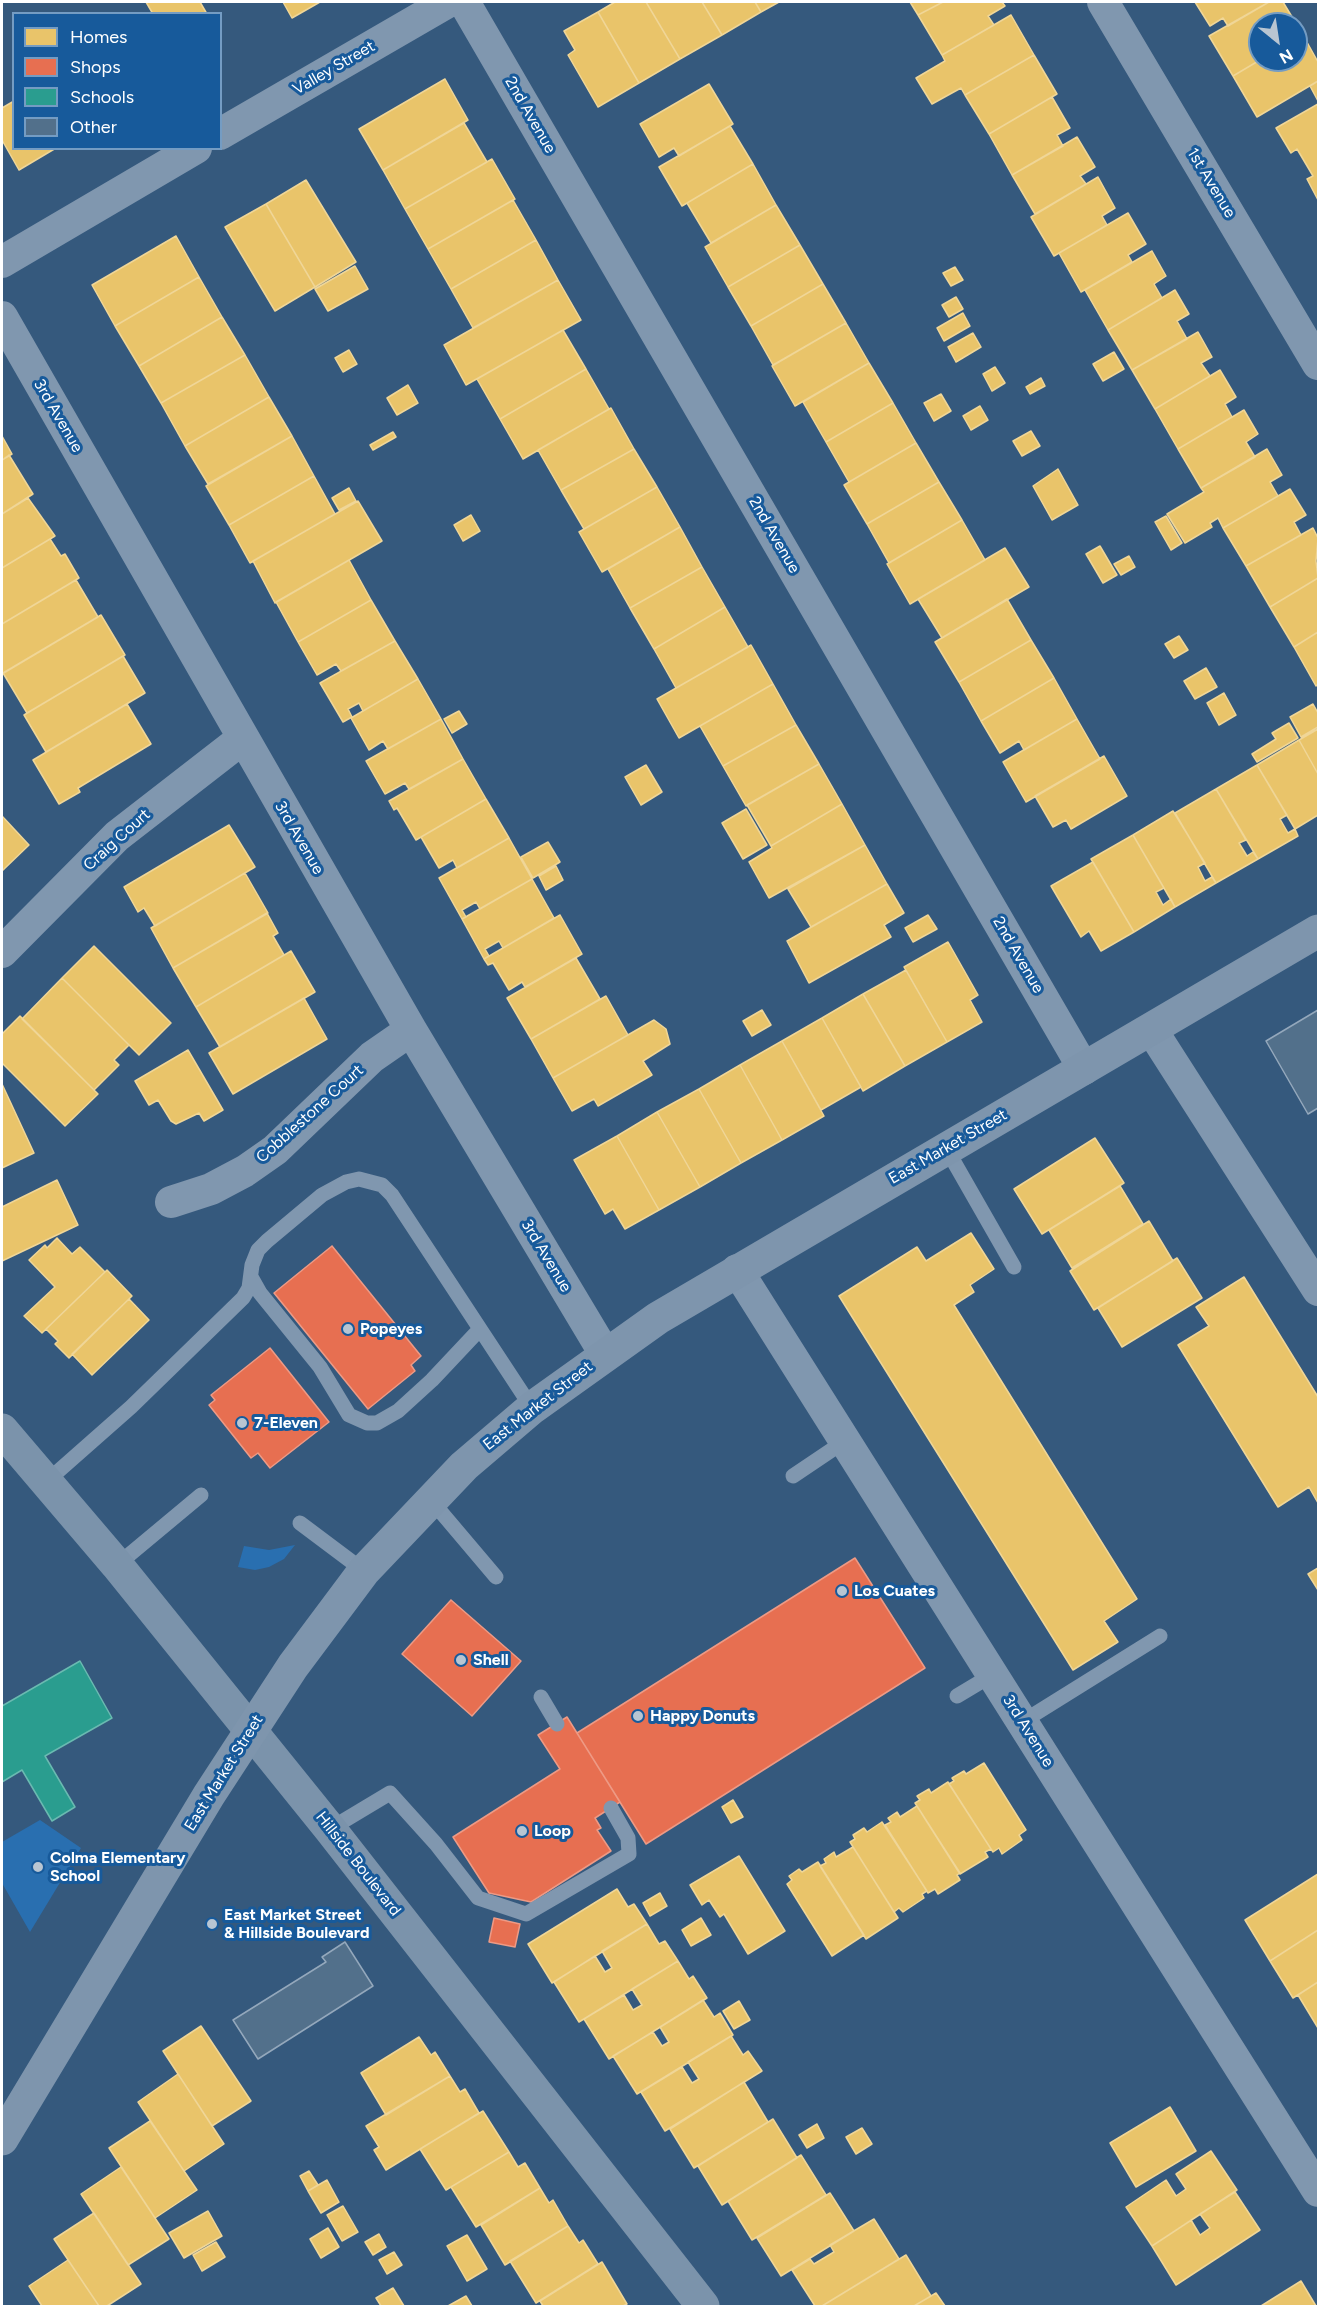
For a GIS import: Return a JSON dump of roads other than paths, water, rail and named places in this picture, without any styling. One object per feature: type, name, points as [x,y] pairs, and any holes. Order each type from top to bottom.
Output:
[{"type":"main road","name":"East Market Street","points":[[2,2139],[250,1730],[328,1617],[364,1571],[430,1499],[501,1433],[605,1354],[737,1270],[1318,931]]},
{"type":"main road","name":"Hillside Boulevard","points":[[2,1430],[117,1565],[330,1828],[695,2304]]},
{"type":"street","name":"Valley Street","points":[[222,133],[448,2]]},
{"type":"street","name":"2nd Avenue","points":[[464,2],[1084,1069]]},
{"type":"street","name":"1st Avenue","points":[[1103,2],[1318,364]]},
{"type":"street","points":[[2,262],[193,150]]},
{"type":"street","name":"3rd Avenue","points":[[2,317],[411,1030],[605,1354]]},
{"type":"street","name":"Craig Court","points":[[2,952],[117,836],[242,739]]},
{"type":"street","points":[[1151,1029],[1318,1290]]},
{"type":"street","name":"Cobblestone Court","points":[[171,1202],[212,1189],[245,1171],[275,1150],[372,1057],[411,1030]]},
{"type":"street","name":"3rd Avenue","points":[[737,1270],[1318,2191]]},
{"type":"lane","points":[[946,1148],[1014,1267]]},
{"type":"lane","points":[[46,1482],[132,1407],[243,1298],[249,1288],[258,1250],[333,1188],[346,1182],[371,1180],[382,1185],[392,1195],[532,1408]]},
{"type":"lane","points":[[251,1277],[260,1293],[320,1367],[349,1415],[367,1423],[377,1423],[398,1411],[432,1380],[480,1329]]},
{"type":"lane","points":[[793,1476],[845,1441]]},
{"type":"lane","points":[[117,1565],[201,1495]]},
{"type":"lane","points":[[430,1499],[496,1577]]},
{"type":"lane","points":[[300,1523],[364,1571]]},
{"type":"lane","points":[[1023,1722],[1160,1636]]},
{"type":"lane","points":[[957,1696],[992,1675]]},
{"type":"lane","points":[[541,1697],[557,1724]]},
{"type":"lane","points":[[330,1828],[390,1793],[436,1844],[478,1898],[525,1914],[629,1854],[628,1838],[611,1808]]},
{"type":"place","name":"Popeyes","points":[[348,1329]]},
{"type":"place","name":"7-Eleven","points":[[242,1423]]},
{"type":"place","name":"Los Cuates","points":[[842,1591]]},
{"type":"place","name":"Shell","points":[[461,1660]]},
{"type":"place","name":"Happy Donuts","points":[[638,1716]]},
{"type":"place","name":"Loop","points":[[522,1831]]},
{"type":"place","name":"Colma Elementary School","points":[[38,1867]]},
{"type":"place","name":"East Market Street & Hillside Boulevard","points":[[212,1924]]}]
